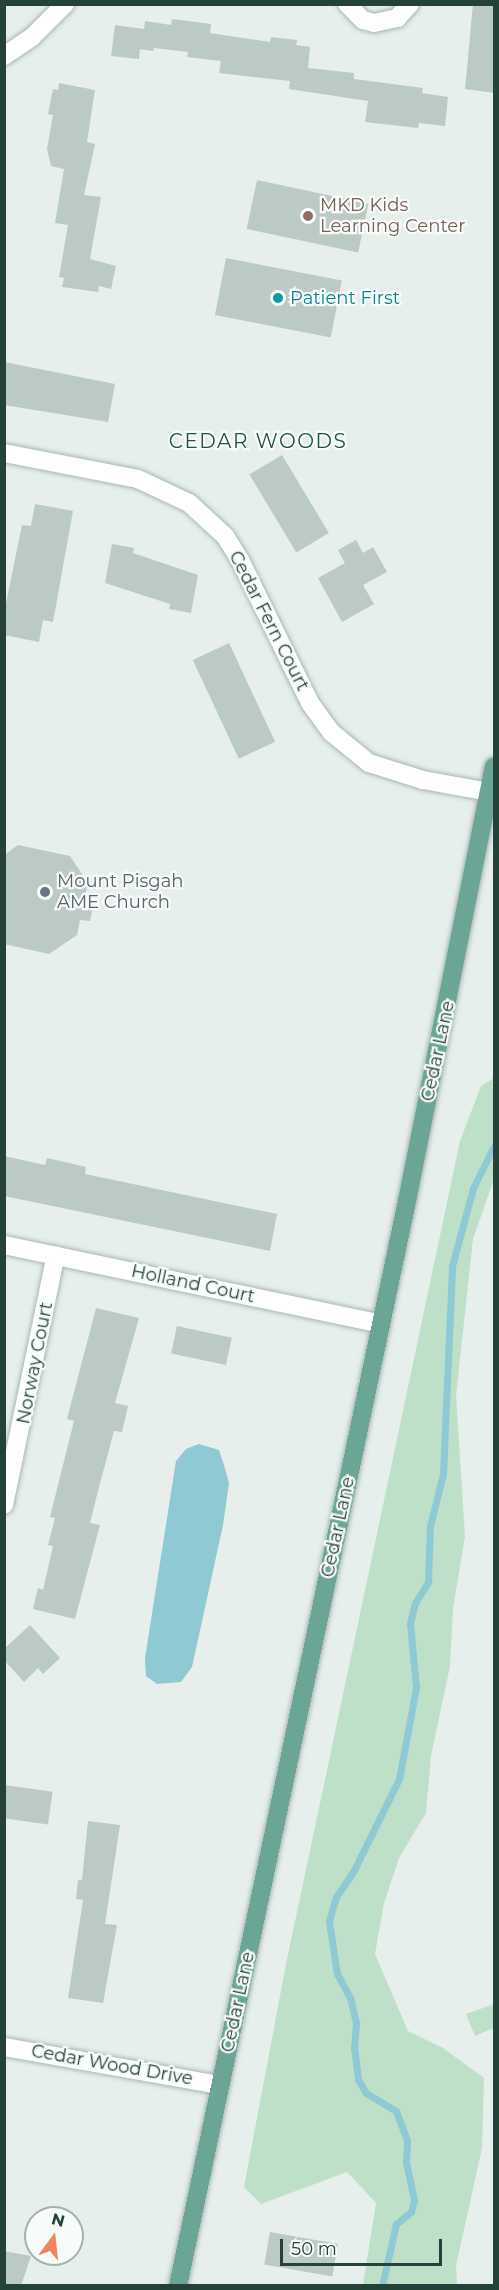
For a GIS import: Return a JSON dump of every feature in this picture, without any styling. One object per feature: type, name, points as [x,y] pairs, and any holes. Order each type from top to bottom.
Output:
[{"type":"main road","name":"Cedar Lane","points":[[178,2286],[381,1324],[495,767]]},
{"type":"street","points":[[4,56],[32,37],[65,4]]},
{"type":"street","points":[[347,4],[363,20],[374,22],[398,18],[410,4]]},
{"type":"street","name":"Cedar Fern Court","points":[[4,453],[138,479],[189,503],[225,536],[240,560],[310,703],[332,734],[369,763],[423,780],[490,792]]},
{"type":"street","name":"Holland Court","points":[[4,1245],[381,1324]]},
{"type":"street","name":"Norway Court","points":[[4,1505],[56,1256]]},
{"type":"street","name":"Cedar Wood Drive","points":[[4,2047],[220,2085]]},
{"type":"green space","points":[[494,1078],[494,1179],[473,1239],[456,1396],[465,1536],[453,1609],[450,1666],[431,1756],[426,1813],[399,1858],[384,1903],[375,1954],[408,2031],[443,2048],[484,2078],[482,2148],[456,2266],[457,2285],[363,2285],[376,2203],[347,2172],[261,2204],[244,2187],[286,1964],[460,1141],[481,1086]]},
{"type":"green space","points":[[494,2004],[494,2028],[475,2036],[466,2014]]},
{"type":"water","points":[[199,1444],[219,1450],[224,1465],[229,1483],[223,1525],[192,1667],[181,1682],[157,1684],[146,1676],[145,1658],[176,1461],[186,1449]]},
{"type":"building","points":[[473,4],[495,4],[495,93],[465,89]]},
{"type":"building","points":[[172,19],[211,24],[210,33],[270,42],[271,37],[297,40],[296,45],[310,47],[308,68],[354,73],[354,79],[423,88],[422,93],[448,97],[445,126],[419,123],[418,128],[365,122],[368,101],[289,89],[290,81],[219,73],[221,61],[187,57],[188,52],[154,48],[153,51],[140,49],[139,59],[111,56],[115,25],[144,29],[145,21],[171,25]]},
{"type":"building","points":[[59,83],[95,90],[87,142],[95,144],[84,195],[101,197],[90,259],[116,266],[111,289],[99,286],[98,292],[62,287],[64,278],[59,277],[68,225],[55,223],[64,169],[51,166],[47,149],[53,115],[48,114],[53,89],[58,90]]},
{"type":"building","name":"MKD Kids Learning Center","points":[[257,180],[369,204],[358,253],[247,229]]},
{"type":"building","name":"Patient First","points":[[226,258],[342,281],[331,337],[215,315]]},
{"type":"building","points":[[4,362],[115,384],[108,422],[4,405]]},
{"type":"building","points":[[282,455],[329,533],[296,553],[249,475]]},
{"type":"building","points":[[35,504],[73,511],[53,622],[43,620],[39,642],[4,635],[4,613],[22,525],[31,526]]},
{"type":"building","points":[[356,540],[363,553],[373,547],[387,572],[363,585],[374,604],[342,622],[318,578],[345,563],[338,550]]},
{"type":"building","points":[[112,544],[134,548],[133,553],[198,575],[191,613],[169,609],[170,604],[105,583]]},
{"type":"building","points":[[229,643],[275,742],[239,759],[193,660]]},
{"type":"building","name":"Mount Pisgah AME Church","points":[[18,845],[70,856],[88,883],[84,900],[94,902],[90,921],[80,920],[77,935],[49,954],[4,944],[4,855]]},
{"type":"building","points":[[4,1156],[45,1165],[47,1158],[86,1167],[85,1174],[277,1214],[270,1251],[4,1196]]},
{"type":"building","points":[[96,1308],[139,1318],[115,1403],[128,1406],[122,1432],[114,1431],[90,1523],[100,1525],[75,1619],[33,1609],[38,1588],[43,1590],[53,1546],[48,1545],[55,1518],[50,1517],[74,1421],[67,1419]]},
{"type":"building","points":[[177,1326],[232,1338],[226,1365],[171,1353]]},
{"type":"building","points":[[30,1625],[60,1658],[43,1674],[38,1668],[24,1682],[4,1660],[4,1649]]},
{"type":"building","points":[[4,1785],[53,1792],[48,1824],[4,1818]]},
{"type":"building","points":[[88,1821],[120,1825],[105,1924],[117,1925],[103,2003],[68,1998],[83,1900],[76,1899],[78,1880],[82,1880]]},
{"type":"building","points":[[270,2232],[338,2244],[332,2276],[264,2264]]},
{"type":"building","points":[[4,2251],[24,2255],[24,2266],[28,2266],[21,2286],[4,2286]]},
{"type":"waterway","points":[[382,2286],[396,2224],[411,2212],[414,2200],[406,2162],[407,2140],[396,2111],[366,2093],[358,2079],[354,2047],[356,2023],[350,1998],[337,1974],[329,1921],[336,1897],[354,1870],[399,1779],[416,1687],[410,1623],[415,1603],[428,1582],[430,1526],[443,1474],[452,1266],[473,1188],[494,1146]]},
{"type":"place","name":"MKD Kids Learning Center","points":[[308,216]]},
{"type":"place","name":"Patient First","points":[[278,298]]},
{"type":"place","name":"Mount Pisgah AME Church","points":[[45,892]]},
{"type":"district","name":"CEDAR WOODS","points":[[258,441]]}]
